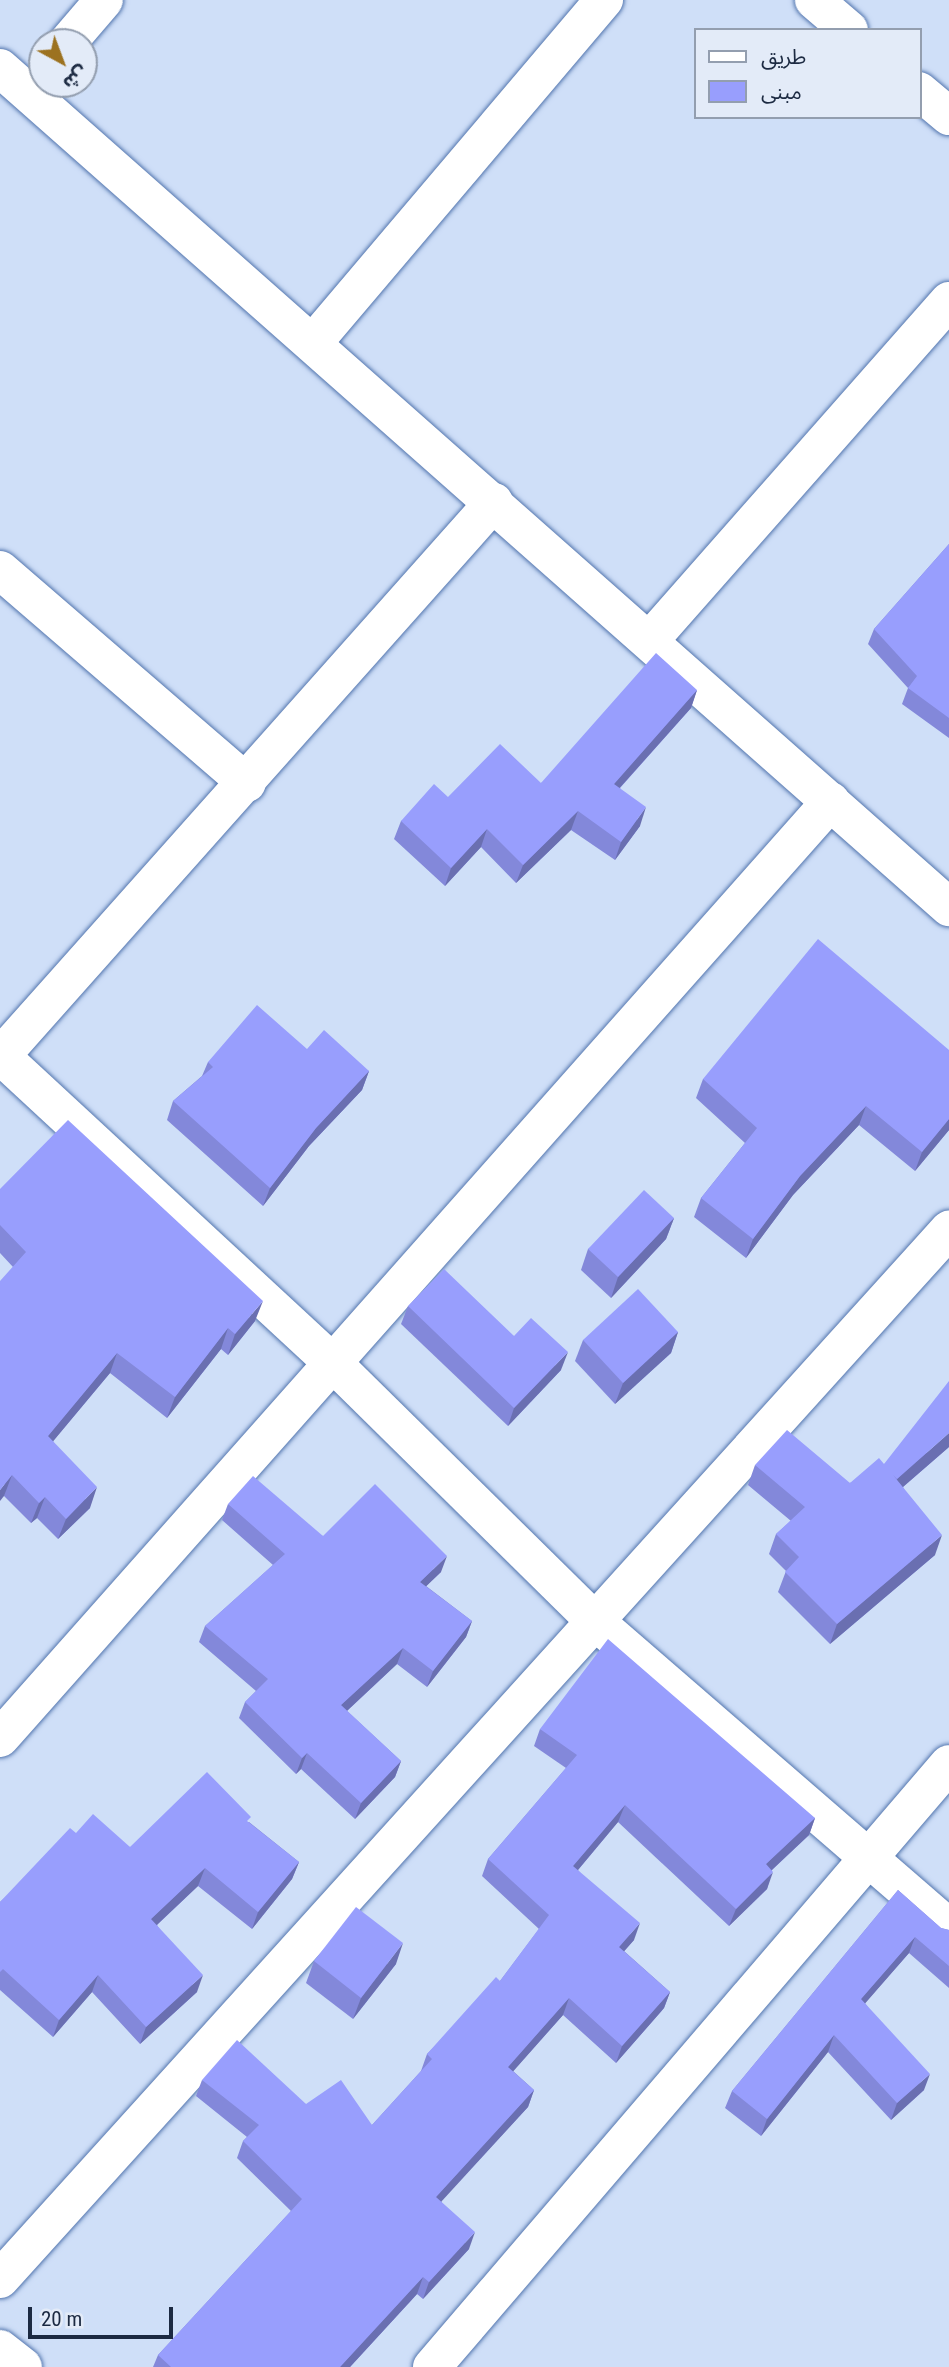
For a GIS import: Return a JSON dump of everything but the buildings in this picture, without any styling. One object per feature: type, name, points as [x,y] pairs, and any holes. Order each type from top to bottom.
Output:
[{"type":"street","points":[[80,28],[104,0]]},
{"type":"street","points":[[313,343],[604,0]]},
{"type":"street","points":[[814,0],[847,28]]},
{"type":"street","points":[[23,77],[313,343],[949,907]]},
{"type":"street","points":[[921,93],[949,116]]},
{"type":"street","points":[[650,640],[949,301]]},
{"type":"street","points":[[494,502],[247,783],[0,1056],[334,1364],[595,1621],[949,1928]]},
{"type":"street","points":[[0,570],[247,783]]},
{"type":"street","points":[[0,1738],[831,801]]},
{"type":"street","points":[[0,2280],[949,1230]]},
{"type":"street","points":[[432,2367],[866,1856],[949,1764]]},
{"type":"street","points":[[0,2349],[23,2367]]}]
